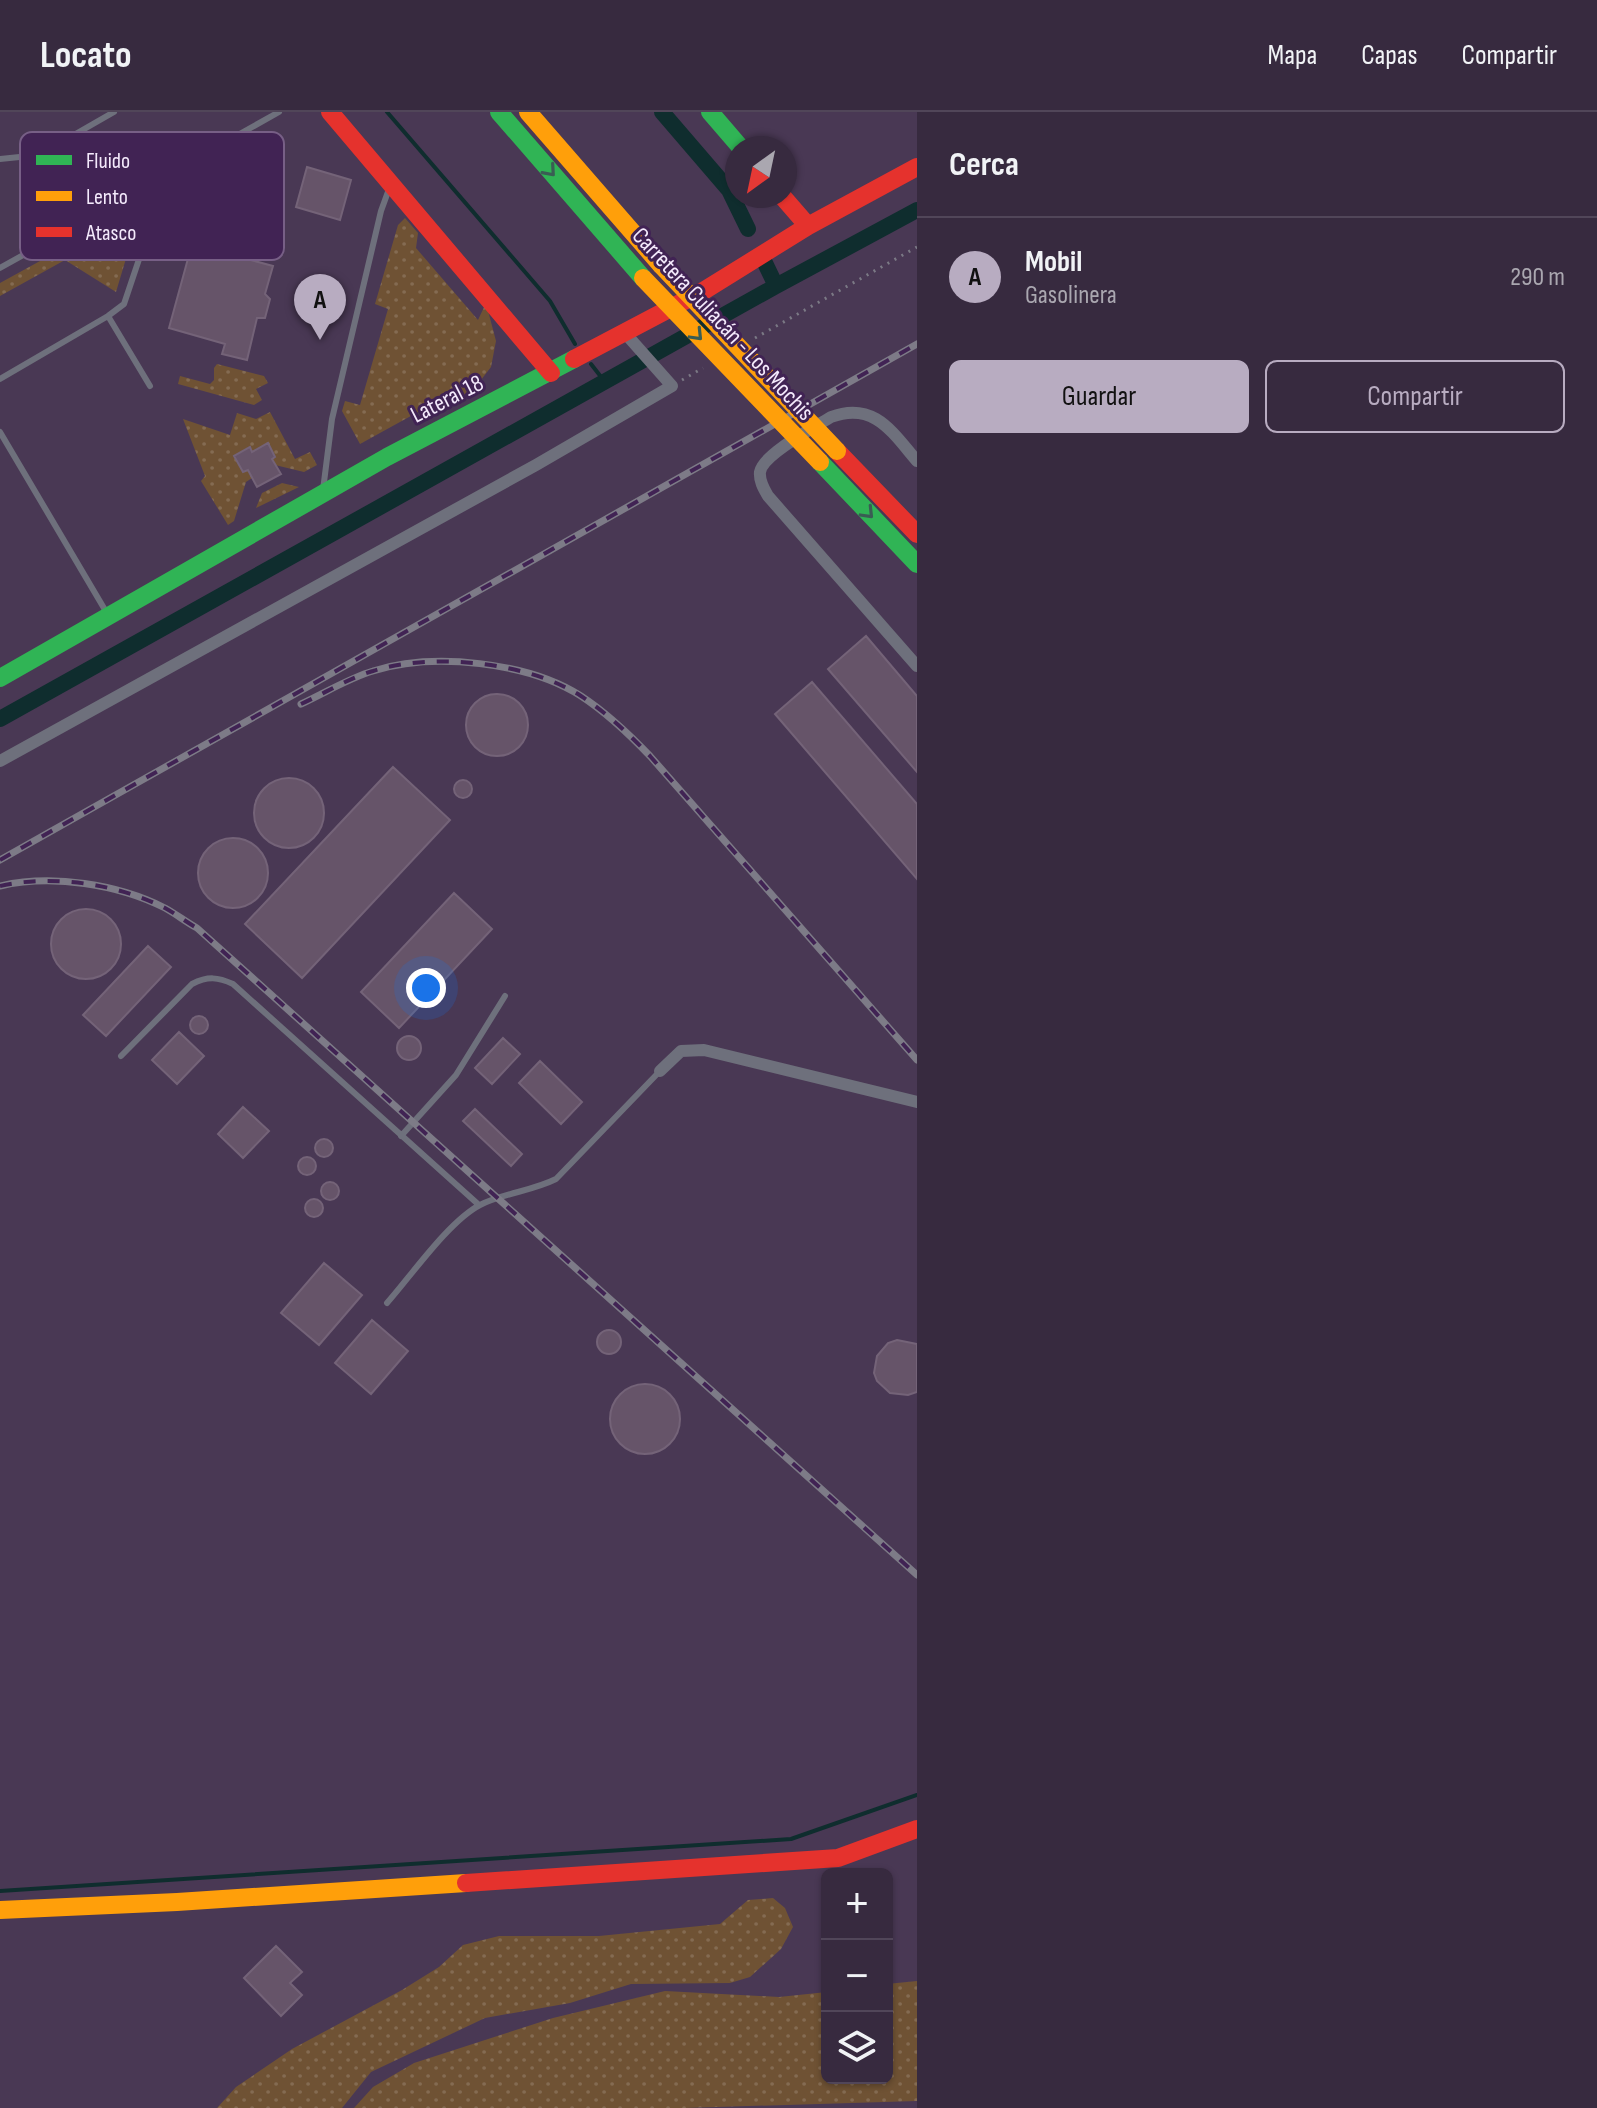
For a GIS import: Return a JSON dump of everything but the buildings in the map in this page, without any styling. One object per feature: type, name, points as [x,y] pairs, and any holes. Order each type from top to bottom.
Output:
[{"type":"main road","points":[[330,112],[551,373]]},
{"type":"main road","name":"Carretera Culiacán - Los Mochis","points":[[499,112],[643,278],[917,564]]},
{"type":"main road","name":"Carretera Culiacán - Los Mochis","points":[[528,112],[661,265],[917,534]]},
{"type":"main road","points":[[710,112],[731,136]]},
{"type":"main road","name":"Lateral 18","points":[[0,678],[323,493],[551,373],[629,337],[808,226],[917,167]]},
{"type":"main road","points":[[792,208],[808,226]]},
{"type":"main road","points":[[0,1910],[177,1902],[838,1858],[917,1829]]},
{"type":"street","points":[[0,761],[536,465],[668,382],[629,337]]},
{"type":"street","points":[[917,461],[887,425],[859,411],[843,412],[766,460],[760,471],[761,483],[768,496],[917,666]]},
{"type":"street","points":[[660,1071],[681,1051],[694,1049],[917,1102]]},
{"type":"lane","points":[[79,132],[114,112]]},
{"type":"lane","points":[[243,132],[279,112]]},
{"type":"lane","points":[[0,159],[20,157]]},
{"type":"lane","points":[[323,493],[332,419],[381,211],[391,182]]},
{"type":"lane","points":[[0,268],[20,257]]},
{"type":"lane","points":[[0,379],[124,304],[140,260]]},
{"type":"lane","points":[[108,316],[150,386]]},
{"type":"lane","points":[[0,432],[109,616]]},
{"type":"lane","points":[[121,1056],[192,984],[204,978],[219,977],[233,984],[479,1205]]},
{"type":"lane","points":[[401,1136],[456,1075],[505,996]]},
{"type":"lane","points":[[387,1303],[459,1221],[479,1205],[540,1187],[556,1179],[660,1071]]},
{"type":"path","points":[[752,340],[917,247]]},
{"type":"path","points":[[668,382],[712,363]]},
{"type":"shaded area","points":[[405,218],[418,233],[416,248],[478,320],[486,303],[496,341],[491,367],[474,389],[445,406],[429,406],[360,444],[342,411],[345,401],[360,405],[388,309],[375,304],[398,225]]},
{"type":"shaded area","points":[[42,260],[65,260],[0,296],[0,283]]},
{"type":"shaded area","points":[[65,260],[126,260],[116,292]]},
{"type":"shaded area","points":[[217,364],[264,376],[268,383],[256,389],[262,400],[254,405],[178,384],[180,376],[210,384],[214,380]]},
{"type":"shaded area","points":[[270,412],[295,459],[310,452],[317,465],[304,472],[275,465],[272,459],[275,456],[268,444],[252,452],[249,447],[234,456],[243,472],[248,470],[252,478],[246,482],[234,521],[228,525],[201,481],[205,476],[183,419],[230,435],[237,413],[256,419]]},
{"type":"shaded area","points":[[282,483],[299,487],[256,508],[262,493]]},
{"type":"shaded area","points":[[773,1898],[785,1908],[793,1927],[781,1949],[750,1977],[730,1983],[631,1984],[570,2003],[485,2018],[371,2072],[342,2108],[217,2108],[236,2087],[292,2049],[402,1990],[439,1967],[463,1945],[499,1936],[599,1936],[720,1924],[748,1900]]},
{"type":"shaded area","points":[[917,1981],[917,2101],[685,2108],[354,2108],[373,2087],[414,2063],[553,2018],[665,1991],[779,1997],[821,1993],[821,2084],[893,2084],[893,1983]]},
{"type":"waterway","points":[[387,112],[550,301],[575,344]]},
{"type":"waterway","points":[[662,112],[729,190],[748,229]]},
{"type":"waterway","points":[[0,719],[917,210]]},
{"type":"waterway","points":[[765,263],[776,286]]},
{"type":"waterway","points":[[591,364],[605,382]]},
{"type":"waterway","points":[[0,1891],[791,1839],[917,1795]]},
{"type":"railway","points":[[0,860],[917,344]]},
{"type":"railway","points":[[301,704],[364,674],[423,662],[508,668],[559,684],[581,696],[600,709],[650,756],[917,1060]]},
{"type":"railway","points":[[0,886],[63,881],[106,887],[165,908],[197,928],[917,1575]]},
{"type":"traffic: fast","points":[[499,112],[643,278]]},
{"type":"traffic: fast","points":[[710,112],[731,136]]},
{"type":"traffic: fast","points":[[0,678],[387,457],[574,359]]},
{"type":"traffic: fast","points":[[820,462],[917,564]]},
{"type":"traffic: slow","points":[[528,112],[661,265]]},
{"type":"traffic: slow","points":[[661,265],[837,451]]},
{"type":"traffic: slow","points":[[643,278],[820,462]]},
{"type":"traffic: slow","points":[[0,1910],[466,1883]]},
{"type":"traffic: jam","points":[[330,112],[551,373]]},
{"type":"traffic: jam","points":[[574,359],[705,290],[808,226],[917,167]]},
{"type":"traffic: jam","points":[[792,208],[808,226]]},
{"type":"traffic: jam","points":[[837,451],[917,534]]},
{"type":"traffic: jam","points":[[466,1883],[838,1858],[917,1829]]},
{"type":"place","name":"Mobil","points":[[320,340]]}]
